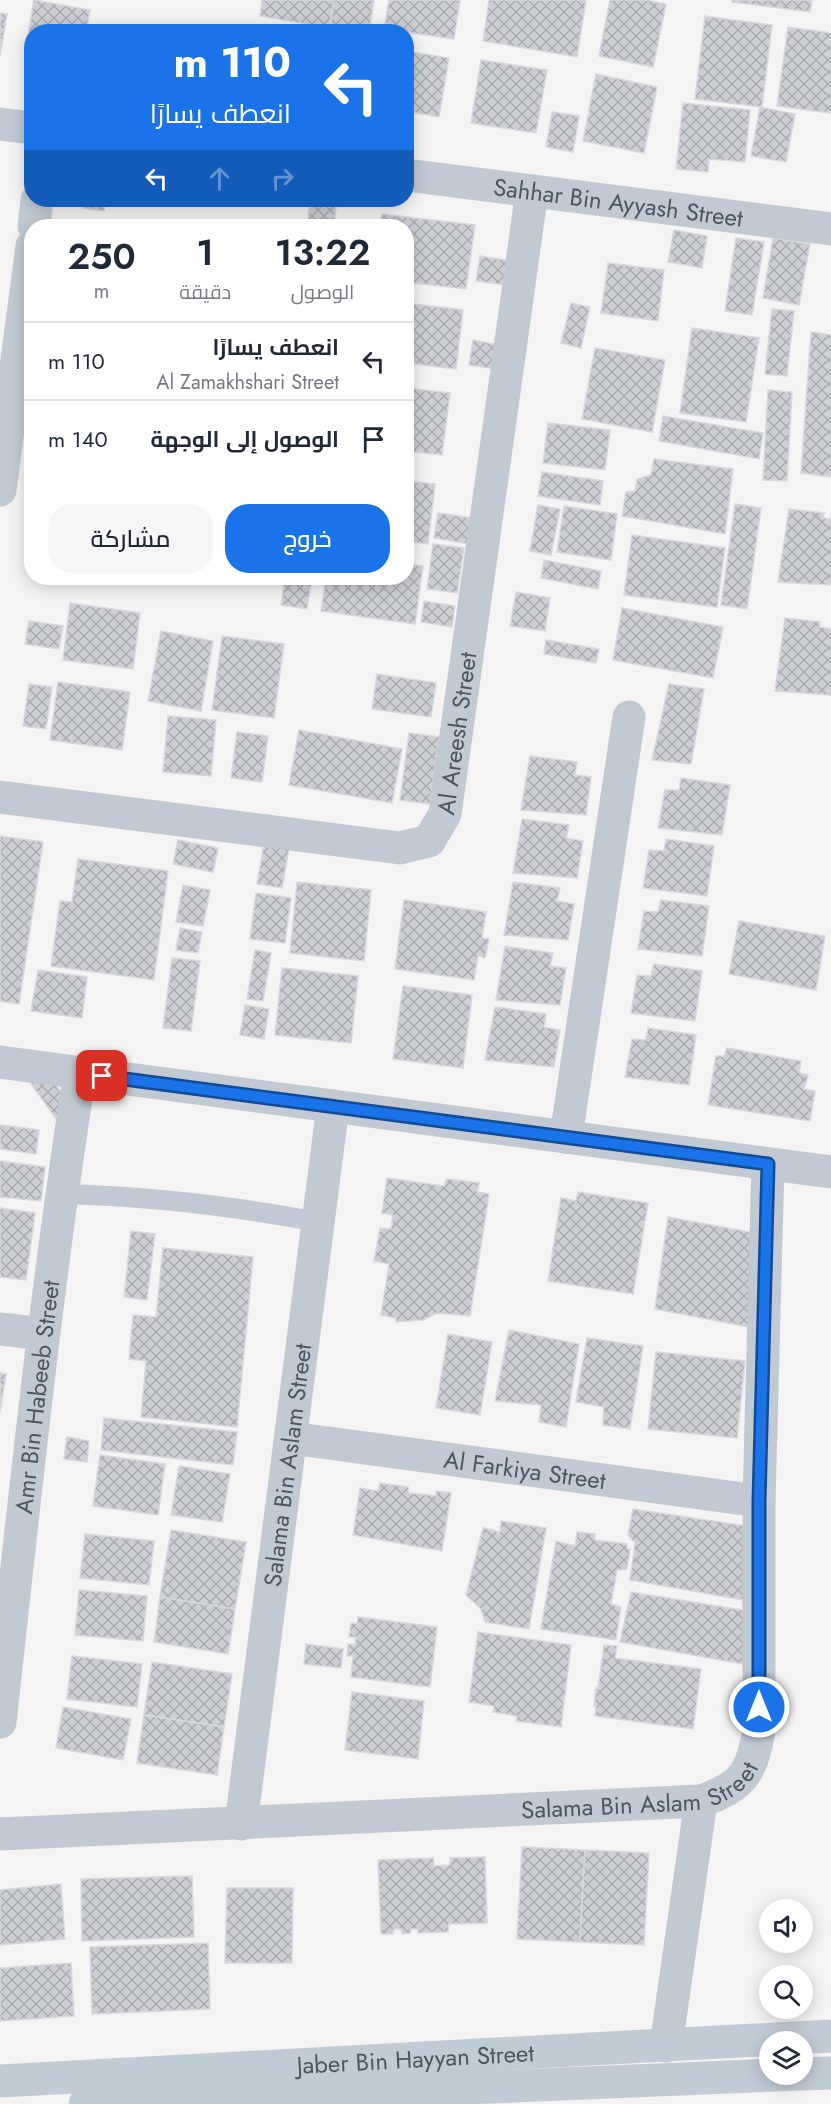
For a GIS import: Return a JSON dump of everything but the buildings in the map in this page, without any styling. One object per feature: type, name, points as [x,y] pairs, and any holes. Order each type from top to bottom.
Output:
[{"type":"street","points":[[0,124],[24,127]]},
{"type":"street","name":"Sahhar Bin Ayyash Street","points":[[414,176],[831,229]]},
{"type":"street","name":"Al Areesh Street","points":[[0,796],[400,848],[429,841],[446,814],[532,191]]},
{"type":"street","points":[[0,490],[24,307]]},
{"type":"street","points":[[566,1137],[629,717]]},
{"type":"street","points":[[0,1062],[831,1172]]},
{"type":"street","name":"Amr Bin Habeeb Street","points":[[0,1722],[7,1586],[80,1073]]},
{"type":"street","name":"Salama Bin Aslam Street","points":[[241,1824],[333,1106]]},
{"type":"street","name":"Salama Bin Aslam Street","points":[[0,1834],[700,1801],[725,1793],[743,1777],[755,1756],[759,1730],[759,1501],[768,1164]]},
{"type":"street","points":[[0,1329],[43,1334]]},
{"type":"street","name":"Al Farkiya Street","points":[[291,1438],[759,1501]]},
{"type":"street","points":[[666,2046],[700,1801]]},
{"type":"street","name":"Jaber Bin Hayyan Street","points":[[0,2081],[831,2036]]},
{"type":"street","points":[[489,2056],[492,2096]]},
{"type":"street","name":"Jaber Bin Hayyan Street","points":[[813,2074],[831,2073]]},
{"type":"street","name":"Jaber Bin Hayyan Street","points":[[85,2104],[492,2096],[759,2077]]},
{"type":"lane","points":[[61,1194],[124,1196],[240,1208],[318,1222]]},
{"type":"route","points":[[102,1076],[768,1164],[759,1501],[759,1707]]}]
